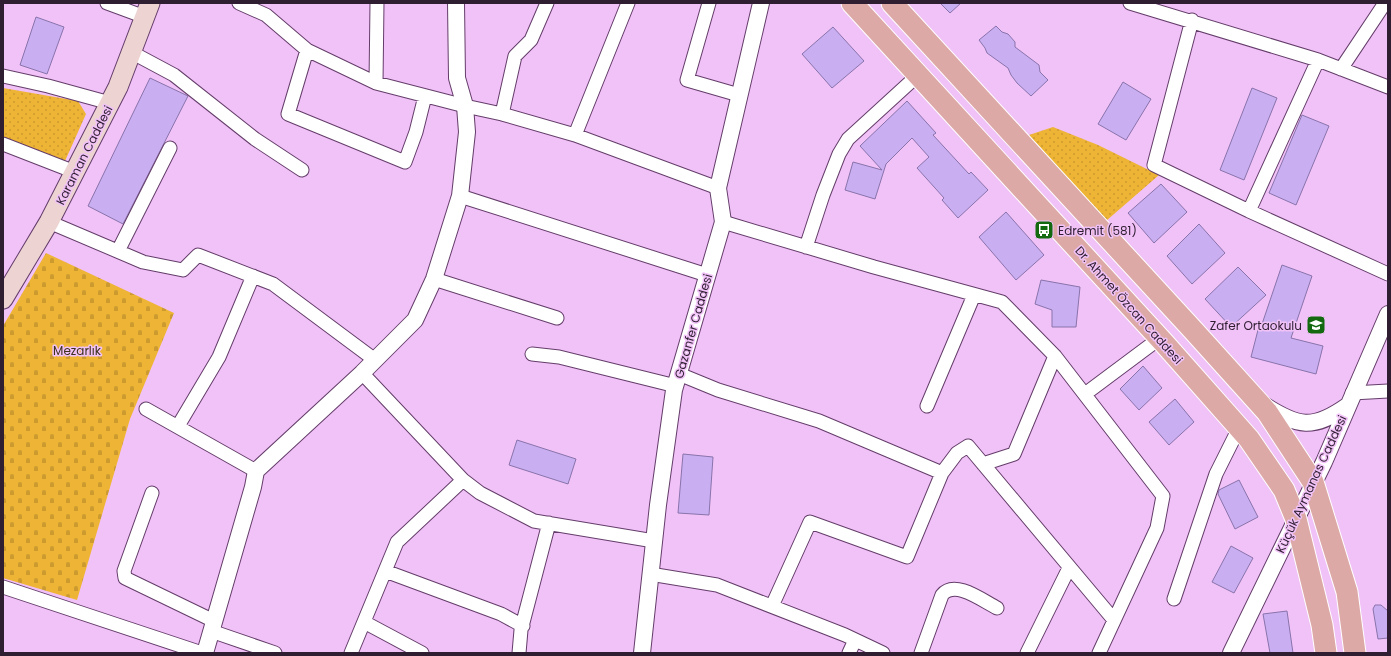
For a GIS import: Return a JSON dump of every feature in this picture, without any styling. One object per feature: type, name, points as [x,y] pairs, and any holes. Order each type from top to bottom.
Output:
[{"type":"main road","name":"Dr. Ahmet Özcan Caddesi","points":[[852,3],[1160,338],[1239,428],[1284,490],[1296,519],[1322,625],[1326,653]]},
{"type":"main road","points":[[892,3],[1267,412],[1313,482],[1347,592],[1355,653]]},
{"type":"main road","name":"Karaman Caddesi","points":[[4,294],[49,222],[110,103],[118,87],[147,10]]},
{"type":"street","points":[[106,3],[147,10]]},
{"type":"street","points":[[239,3],[266,15],[307,50],[376,83],[502,114],[575,135],[718,188]]},
{"type":"street","points":[[376,83],[377,3]]},
{"type":"street","points":[[502,114],[515,56],[530,40],[547,3]]},
{"type":"street","points":[[575,135],[628,3]]},
{"type":"street","points":[[709,3],[687,80],[739,95]]},
{"type":"street","name":"Gazanfer Caddesi","points":[[642,653],[654,541],[677,380],[723,222],[718,188],[761,3]]},
{"type":"street","points":[[1130,3],[1192,20],[1318,60],[1388,87]]},
{"type":"street","points":[[1341,69],[1385,3]]},
{"type":"street","points":[[3,587],[204,653],[253,487],[256,471],[362,373],[415,320],[434,279],[460,196],[467,132],[465,106],[457,78],[453,4]]},
{"type":"street","points":[[1192,20],[1154,165],[1249,211],[1388,274]]},
{"type":"street","points":[[307,50],[288,114],[405,162],[416,132],[425,96]]},
{"type":"street","points":[[131,52],[174,75],[255,139],[302,170]]},
{"type":"street","points":[[1249,211],[1318,60]]},
{"type":"street","points":[[806,247],[838,154],[848,139],[918,74]]},
{"type":"street","points":[[3,76],[48,86],[110,103]]},
{"type":"street","points":[[3,144],[75,172]]},
{"type":"street","points":[[118,251],[170,148]]},
{"type":"street","points":[[460,196],[707,275]]},
{"type":"street","points":[[49,222],[143,262],[184,270],[198,255],[273,284],[375,360]]},
{"type":"street","points":[[723,222],[1002,302],[1055,356],[1163,496],[1157,528],[1099,653]]},
{"type":"street","points":[[178,426],[219,357],[253,276]]},
{"type":"street","points":[[434,279],[557,318]]},
{"type":"street","points":[[927,406],[974,295]]},
{"type":"street","name":"Küçük Aymanas Caddesi","points":[[1231,653],[1324,462],[1388,314]]},
{"type":"street","points":[[1085,394],[1160,338]]},
{"type":"street","points":[[532,354],[559,357],[677,380],[718,390],[819,421],[942,474]]},
{"type":"street","points":[[984,464],[1014,454],[1055,356]]},
{"type":"street","points":[[362,373],[463,480],[480,493],[534,521],[654,541]]},
{"type":"street","points":[[1255,399],[1283,417],[1303,424],[1321,421],[1350,400],[1388,391]]},
{"type":"street","points":[[146,409],[256,471]]},
{"type":"street","points":[[1174,599],[1216,474],[1239,428]]},
{"type":"street","points":[[772,606],[810,522],[906,557],[942,474],[957,453],[968,446],[1114,620]]},
{"type":"street","points":[[351,653],[397,542],[463,480]]},
{"type":"street","points":[[152,493],[124,571],[126,578],[213,626],[275,653]]},
{"type":"street","points":[[519,653],[523,626],[548,524]]},
{"type":"street","points":[[1027,653],[1069,568]]},
{"type":"street","points":[[385,571],[501,614],[523,626]]},
{"type":"street","points":[[650,574],[718,585],[855,640],[883,653]]},
{"type":"street","points":[[921,653],[945,590],[951,588],[962,590],[997,608]]},
{"type":"street","points":[[364,622],[422,653]]},
{"type":"street","points":[[849,653],[855,640]]},
{"type":"green space","points":[[3,88],[78,101],[86,114],[65,161],[3,137]]},
{"type":"green space","points":[[1053,127],[1098,145],[1159,175],[1106,221],[1029,135]]},
{"type":"green space","name":"Mezarlık","points":[[46,253],[174,313],[130,419],[77,600],[3,578],[3,326]]},
{"type":"building","points":[[940,3],[961,3],[950,13]]},
{"type":"building","points":[[36,17],[64,27],[47,74],[20,65]]},
{"type":"building","points":[[996,26],[1002,32],[1008,34],[1015,42],[1015,47],[1039,65],[1040,72],[1048,80],[1031,96],[1017,83],[1008,68],[987,53],[979,40]]},
{"type":"building","points":[[833,27],[864,61],[832,88],[802,54]]},
{"type":"building","points":[[150,78],[188,96],[123,224],[88,206]]},
{"type":"building","points":[[1123,82],[1151,99],[1126,140],[1098,124]]},
{"type":"building","points":[[1252,88],[1277,98],[1244,180],[1220,170]]},
{"type":"building","points":[[907,101],[936,133],[933,135],[969,174],[971,172],[988,190],[958,218],[942,200],[944,198],[917,168],[929,157],[912,138],[886,164],[875,199],[845,190],[853,162],[882,170],[860,146]]},
{"type":"building","points":[[1302,115],[1329,126],[1296,205],[1269,193]]},
{"type":"building","points":[[1161,184],[1187,212],[1154,243],[1128,213]]},
{"type":"building","points":[[1006,212],[1044,255],[1016,280],[979,237]]},
{"type":"building","points":[[1199,224],[1225,253],[1192,284],[1167,256]]},
{"type":"building","points":[[1282,265],[1312,276],[1291,338],[1323,346],[1316,374],[1251,357],[1258,330],[1260,330]]},
{"type":"building","points":[[1238,267],[1266,295],[1231,327],[1205,299]]},
{"type":"building","points":[[1041,280],[1080,287],[1076,327],[1052,327],[1052,310],[1035,304]]},
{"type":"building","points":[[1143,366],[1162,388],[1139,410],[1120,389]]},
{"type":"building","points":[[1175,399],[1194,422],[1169,445],[1149,422]]},
{"type":"building","points":[[517,440],[576,459],[568,484],[509,465]]},
{"type":"building","points":[[683,454],[713,457],[709,515],[678,513]]},
{"type":"building","points":[[1239,480],[1258,517],[1235,529],[1218,494],[1219,490]]},
{"type":"building","points":[[1231,546],[1253,558],[1234,593],[1212,582]]},
{"type":"building","points":[[1375,605],[1381,605],[1388,611],[1388,638],[1378,639],[1373,609]]},
{"type":"building","points":[[1287,611],[1293,653],[1270,653],[1263,614]]},
{"type":"place","name":"Edremit (581)","points":[[1044,230]]},
{"type":"place","name":"Zafer Ortaokulu","points":[[1316,325]]}]
